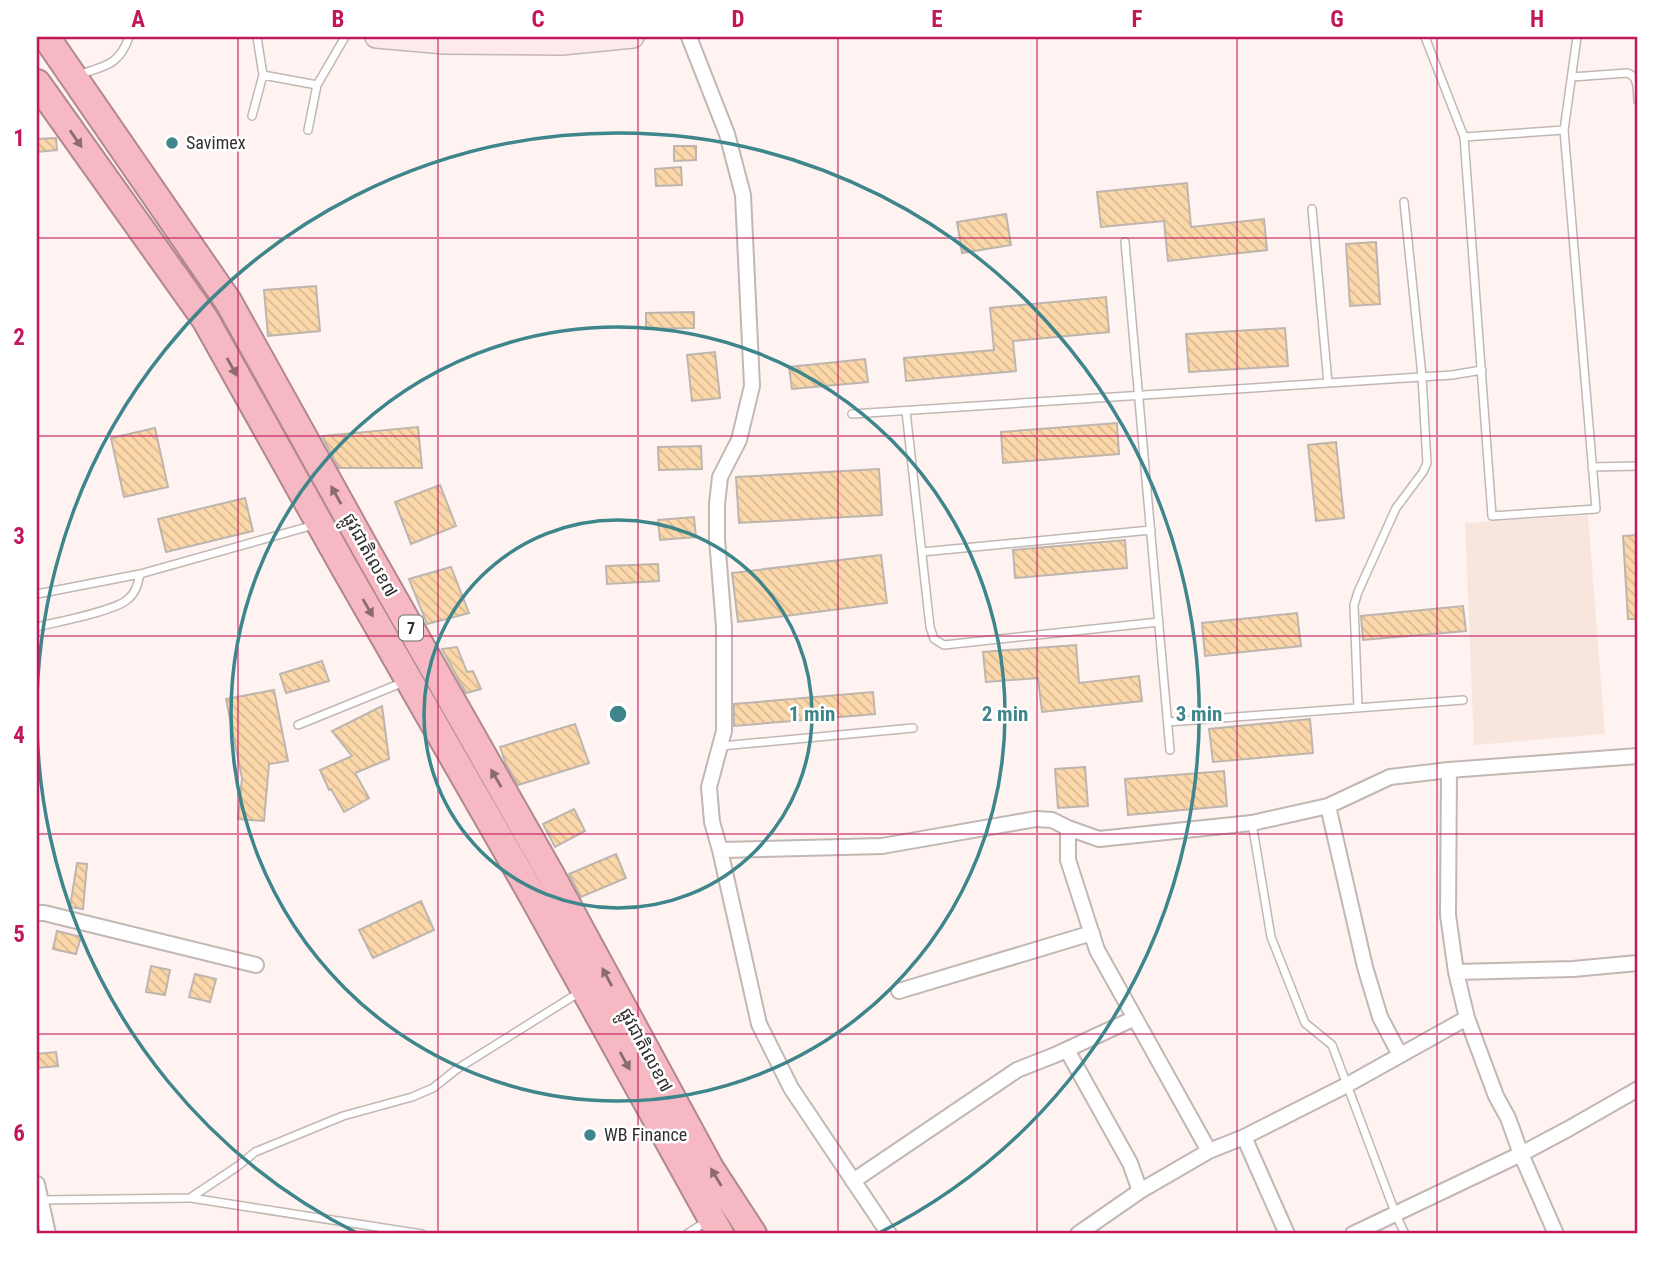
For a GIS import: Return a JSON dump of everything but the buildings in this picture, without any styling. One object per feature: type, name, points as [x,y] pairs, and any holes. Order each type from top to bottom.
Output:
[{"type":"highway","name":"ផ្លូវជាតិលេខ៧","points":[[48,43],[74,76],[228,301],[551,875],[710,1168],[753,1234]]},
{"type":"highway","name":"ផ្លូវជាតិលេខ៧","points":[[37,83],[205,319],[585,989],[715,1226]]},
{"type":"highway","points":[[205,319],[228,301]]},
{"type":"highway","points":[[344,566],[368,553]]},
{"type":"highway","points":[[531,893],[551,875]]},
{"type":"street","points":[[376,37],[445,43],[562,44],[634,37]]},
{"type":"street","points":[[689,37],[727,134],[743,195],[752,386],[739,440],[720,477],[717,504],[724,627],[724,732],[709,787],[712,822],[759,1024],[791,1088],[889,1234]]},
{"type":"street","points":[[720,850],[882,846],[1036,819],[1052,820],[1099,839],[1252,823],[1328,806],[1390,778],[1449,770],[1638,756]]},
{"type":"street","points":[[1449,770],[1448,915],[1456,972],[1467,1018],[1496,1096],[1508,1118],[1556,1234]]},
{"type":"street","points":[[1328,806],[1365,967],[1380,1017],[1400,1055]]},
{"type":"street","points":[[1068,828],[1068,860],[1097,950],[1209,1151]]},
{"type":"street","points":[[37,913],[256,965]]},
{"type":"street","points":[[899,991],[1091,933]]},
{"type":"street","points":[[1456,972],[1573,969],[1638,963]]},
{"type":"street","points":[[853,1181],[1017,1070],[1135,1018]]},
{"type":"street","points":[[1078,1234],[1140,1191],[1209,1151],[1244,1137],[1347,1085],[1467,1018]]},
{"type":"street","points":[[1066,1049],[1130,1163],[1140,1191]]},
{"type":"street","points":[[1353,1234],[1521,1154],[1638,1089]]},
{"type":"street","points":[[1244,1137],[1287,1234]]},
{"type":"street","points":[[37,1184],[48,1234]]},
{"type":"lane","points":[[74,76],[113,64],[129,37]]},
{"type":"lane","points":[[252,116],[263,75],[257,37]]},
{"type":"lane","points":[[308,130],[317,85],[345,37]]},
{"type":"lane","points":[[1425,37],[1464,137],[1492,516],[1596,509],[1564,130],[1577,37]]},
{"type":"lane","points":[[1572,76],[1633,74],[1638,101]]},
{"type":"lane","points":[[263,75],[317,85]]},
{"type":"lane","points":[[1464,137],[1564,130]]},
{"type":"lane","points":[[1358,708],[1354,605],[1396,508],[1427,463],[1422,376],[1404,202]]},
{"type":"lane","points":[[1312,209],[1328,383]]},
{"type":"lane","points":[[1125,242],[1170,750]]},
{"type":"lane","points":[[852,414],[1328,383],[1482,370]]},
{"type":"lane","points":[[906,411],[930,627],[934,639],[944,645],[1159,622]]},
{"type":"lane","points":[[1592,467],[1638,466]]},
{"type":"lane","points":[[37,594],[140,574],[320,523]]},
{"type":"lane","points":[[922,552],[1151,530]]},
{"type":"lane","points":[[37,627],[107,609],[127,601],[136,590],[140,574]]},
{"type":"lane","points":[[298,725],[409,680]]},
{"type":"lane","points":[[1168,722],[1463,700]]},
{"type":"lane","points":[[720,746],[913,728]]},
{"type":"lane","points":[[1252,823],[1271,937],[1305,1023],[1332,1045],[1405,1234]]},
{"type":"lane","points":[[190,1198],[255,1152],[343,1116],[412,1097],[433,1088],[457,1069],[585,989]]},
{"type":"lane","points":[[41,1200],[190,1198],[422,1234]]},
{"type":"lane","points":[[687,1234],[715,1226]]},
{"type":"shaded area","points":[[1588,515],[1605,734],[1474,745],[1465,523]]},
{"type":"place","name":"Savimex","points":[[172,143]]},
{"type":"place","name":"WB Finance","points":[[590,1135]]}]
